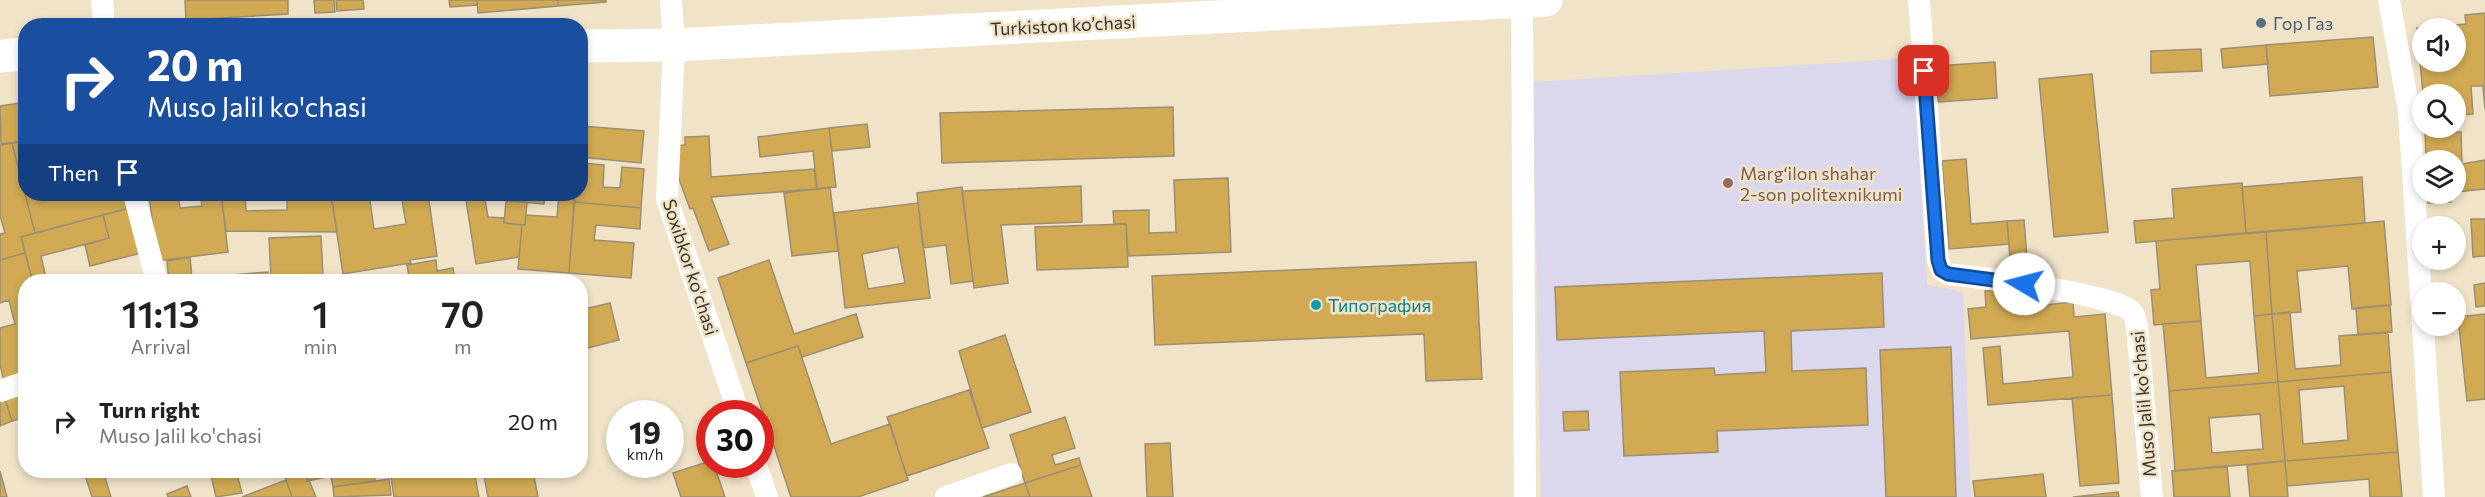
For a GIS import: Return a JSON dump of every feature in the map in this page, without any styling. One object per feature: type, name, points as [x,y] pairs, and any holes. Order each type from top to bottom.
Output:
[{"type":"main road","name":"Turkiston ko’chasi","points":[[588,46],[674,45],[1534,1]]},
{"type":"main road","points":[[0,56],[18,55]]},
{"type":"street","points":[[102,0],[103,18]]},
{"type":"street","name":"Soxibkor ko'chasi","points":[[671,0],[674,45],[667,198],[734,400]]},
{"type":"street","name":"Muso Jalil ko'chasi","points":[[1918,0],[1938,260],[1941,270],[2105,300],[2121,305],[2132,312],[2137,326],[2152,497]]},
{"type":"street","points":[[2389,0],[2409,111],[2433,497]]},
{"type":"street","points":[[1525,497],[1534,1]]},
{"type":"street","points":[[136,201],[155,274]]},
{"type":"street","points":[[0,391],[18,385]]},
{"type":"street","points":[[946,497],[1011,474]]},
{"type":"street","points":[[760,478],[766,497]]},
{"type":"shaded area","name":"Margʻilon shahar 2-son politexnikumi","points":[[1913,58],[1927,285],[1963,292],[1971,497],[1541,497],[1533,82]]},
{"type":"building","points":[[185,0],[288,0],[288,14],[186,18]]},
{"type":"building","points":[[314,0],[334,0],[335,12],[315,13]]},
{"type":"building","points":[[336,0],[363,0],[364,9],[337,11]]},
{"type":"building","points":[[449,0],[477,0],[477,5],[450,7]]},
{"type":"building","points":[[477,0],[558,0],[558,6],[478,13]]},
{"type":"building","points":[[558,0],[606,0],[606,2],[558,6]]},
{"type":"building","points":[[2485,13],[2485,109],[2483,86],[2471,86],[2473,114],[2466,115],[2466,84],[2422,84],[2421,72],[2466,72],[2465,15]]},
{"type":"building","points":[[2373,37],[2378,87],[2270,96],[2266,45]]},
{"type":"building","points":[[2266,45],[2268,64],[2223,68],[2221,49]]},
{"type":"building","points":[[2201,49],[2202,71],[2151,73],[2151,51]]},
{"type":"building","points":[[1995,62],[1997,98],[1938,102],[1936,66]]},
{"type":"building","points":[[2092,74],[2108,232],[2054,237],[2039,79]]},
{"type":"building","points":[[18,103],[18,142],[1,144],[0,106]]},
{"type":"building","points":[[1173,107],[1174,156],[942,163],[940,113]]},
{"type":"building","points":[[867,124],[870,147],[832,151],[829,128]]},
{"type":"building","points":[[588,127],[644,131],[641,163],[588,158]]},
{"type":"building","points":[[829,128],[836,187],[817,189],[813,151],[760,157],[758,137]]},
{"type":"building","points":[[709,136],[711,177],[814,169],[817,189],[711,197],[729,244],[709,251],[679,179],[671,146],[685,145],[685,137]]},
{"type":"building","points":[[2425,138],[2461,138],[2462,150],[2426,150]]},
{"type":"building","points":[[18,142],[18,166],[12,143]]},
{"type":"building","points":[[12,143],[18,166],[18,201],[27,201],[35,233],[21,237],[25,253],[0,260],[0,234],[5,233],[0,215],[0,145]]},
{"type":"building","points":[[1966,159],[1971,224],[2007,221],[2009,244],[1949,249],[1942,161]]},
{"type":"building","points":[[2485,160],[2485,189],[2466,191],[2466,163]]},
{"type":"building","points":[[588,164],[604,165],[603,187],[620,188],[622,167],[644,169],[641,208],[574,202],[588,201]]},
{"type":"building","points":[[2362,177],[2365,223],[2246,233],[2242,187]]},
{"type":"building","points":[[1228,178],[1231,252],[1128,256],[1126,224],[1114,224],[1113,211],[1149,210],[1149,233],[1176,232],[1174,180]]},
{"type":"building","points":[[2242,183],[2246,233],[2136,243],[2134,221],[2174,218],[2172,189]]},
{"type":"building","points":[[1081,186],[1082,222],[1001,225],[1008,283],[974,288],[962,191]]},
{"type":"building","points":[[830,187],[838,251],[792,256],[784,193]]},
{"type":"building","points":[[962,187],[973,281],[951,284],[946,245],[923,248],[917,193]]},
{"type":"building","points":[[27,201],[132,201],[133,207],[35,233]]},
{"type":"building","points":[[150,201],[179,201],[180,208],[202,206],[201,201],[222,201],[228,252],[157,261]]},
{"type":"building","points":[[222,201],[245,201],[246,211],[287,210],[287,201],[332,201],[337,232],[226,231]]},
{"type":"building","points":[[332,201],[370,201],[374,229],[406,224],[402,201],[429,201],[437,256],[410,260],[411,263],[343,274]]},
{"type":"building","points":[[466,201],[485,201],[488,217],[504,218],[504,223],[522,225],[519,257],[476,264]]},
{"type":"building","points":[[506,201],[527,202],[525,225],[504,223]]},
{"type":"building","points":[[522,201],[544,201],[544,204]]},
{"type":"building","points":[[558,201],[574,201],[569,273],[518,269],[522,225],[525,225],[526,215],[557,217]]},
{"type":"building","points":[[574,202],[641,208],[640,229],[596,225],[594,240],[634,243],[631,278],[569,273]]},
{"type":"building","points":[[918,203],[930,298],[845,308],[834,213]],"holes":[[[898,247],[905,283],[868,289],[862,254]]]},
{"type":"building","points":[[133,207],[145,252],[90,266],[85,245],[109,238],[103,215]]},
{"type":"building","points":[[103,215],[109,238],[41,256],[45,274],[31,274],[21,237]]},
{"type":"building","points":[[2471,219],[2485,219],[2485,256],[2473,257]]},
{"type":"building","points":[[2024,220],[2027,258],[2010,259],[2007,221]]},
{"type":"building","points":[[2384,221],[2391,305],[2352,309],[2348,266],[2297,271],[2301,312],[2272,314],[2266,232]]},
{"type":"building","points":[[1126,224],[1128,267],[1037,270],[1035,227]]},
{"type":"building","points":[[2266,232],[2272,314],[2254,316],[2250,261],[2196,265],[2201,321],[2154,325],[2151,290],[2160,289],[2156,241]]},
{"type":"building","points":[[321,236],[323,274],[271,274],[269,238]]},
{"type":"building","points":[[25,253],[31,274],[18,274],[18,378],[4,382],[0,364],[0,328],[15,324],[9,300],[0,303],[0,260]]},
{"type":"building","points":[[190,257],[192,274],[168,274],[167,261]]},
{"type":"building","points":[[436,260],[437,271],[453,268],[454,274],[409,274],[407,265]]},
{"type":"building","points":[[769,260],[794,334],[856,314],[863,337],[802,357],[798,346],[746,363],[718,278]]},
{"type":"building","name":"Типография","points":[[1476,262],[1482,379],[1426,381],[1424,334],[1155,345],[1152,276]]},
{"type":"building","points":[[268,272],[268,274],[243,274]]},
{"type":"building","points":[[1882,273],[1884,327],[1791,331],[1792,371],[1866,368],[1868,425],[1717,431],[1718,452],[1624,456],[1620,372],[1714,368],[1715,375],[1766,372],[1764,331],[1557,340],[1555,287]]},
{"type":"building","points":[[2485,283],[2485,306],[2476,307],[2474,285]]},
{"type":"building","points":[[2023,287],[2025,307],[2073,302],[2074,317],[2105,314],[2112,395],[1988,405],[1983,348],[2000,346],[2003,384],[2073,377],[2069,331],[1971,339],[1968,309],[1986,307],[1985,291]]},
{"type":"building","points":[[610,303],[619,340],[588,348],[588,308]]},
{"type":"building","points":[[2390,305],[2392,332],[2358,335],[2356,308]]},
{"type":"building","points":[[2290,312],[2295,369],[2341,365],[2339,336],[2388,332],[2391,372],[2278,382],[2272,314]]},
{"type":"building","points":[[2272,314],[2278,382],[2169,391],[2163,324],[2201,321],[2206,378],[2259,373],[2254,316]]},
{"type":"building","points":[[2485,314],[2485,399],[2467,401],[2460,336],[2466,336],[2466,316]]},
{"type":"building","points":[[1005,335],[1031,412],[982,428],[959,351]]},
{"type":"building","points":[[798,346],[831,444],[890,424],[908,480],[858,497],[791,497],[774,446],[774,400],[758,400],[746,363]]},
{"type":"building","points":[[1951,347],[1956,497],[1886,497],[1880,350]]},
{"type":"building","points":[[2391,372],[2398,452],[2285,461],[2278,382]],"holes":[[[2344,386],[2348,440],[2303,444],[2299,390]]]},
{"type":"building","points":[[2278,382],[2285,461],[2175,471],[2169,391]],"holes":[[[2260,414],[2263,449],[2212,453],[2209,418]]]},
{"type":"building","points":[[969,390],[989,448],[907,476],[887,417]]},
{"type":"building","points":[[18,391],[18,419],[12,421],[4,396]]},
{"type":"building","points":[[2112,395],[2119,483],[2080,486],[2072,398]]},
{"type":"building","points":[[4,396],[12,421],[0,426],[0,397]]},
{"type":"building","points":[[1588,411],[1589,430],[1564,431],[1563,412]]},
{"type":"building","points":[[1065,417],[1075,448],[1052,455],[1055,465],[1079,458],[1081,465],[1025,483],[1010,435]]},
{"type":"building","points":[[1170,443],[1173,497],[1147,497],[1145,444]]},
{"type":"building","points":[[2398,452],[2402,497],[2370,497],[2369,479],[2287,486],[2285,461]]},
{"type":"building","points":[[2285,461],[2288,497],[2250,497],[2247,465]]},
{"type":"building","points":[[1081,465],[1092,497],[1030,497],[1025,483]]},
{"type":"building","points":[[696,466],[696,478],[718,478],[725,497],[681,497],[675,478],[684,478],[684,469]]},
{"type":"building","points":[[2227,466],[2230,497],[2174,497],[2172,471]]},
{"type":"building","points":[[0,471],[7,497],[0,497]]},
{"type":"building","points":[[2043,474],[2046,497],[1975,497],[1973,481]]},
{"type":"building","points":[[86,478],[105,478],[111,497],[92,497]]},
{"type":"building","points":[[212,478],[238,478],[242,493],[216,497]]},
{"type":"building","points":[[285,478],[308,478],[316,497],[292,497]]},
{"type":"building","points":[[306,478],[322,478],[307,481]]},
{"type":"building","points":[[331,478],[375,478],[375,481],[333,487]]},
{"type":"building","points":[[391,478],[475,478],[479,497],[394,497]]},
{"type":"building","points":[[484,478],[534,478],[538,497],[488,497]]},
{"type":"building","points":[[389,479],[391,495],[334,497],[333,487]]},
{"type":"building","points":[[286,480],[292,497],[242,497]]},
{"type":"building","points":[[1025,483],[1030,497],[983,497]]},
{"type":"building","points":[[187,486],[191,497],[168,497],[167,494]]},
{"type":"building","points":[[2118,492],[2119,497],[2073,497]]},
{"type":"place","name":"Гор Газ","points":[[2261,23]]},
{"type":"place","name":"Margʻilon shahar 2-son politexnikumi","points":[[1728,183]]},
{"type":"place","name":"Типография","points":[[1316,305]]},
{"type":"route","points":[[1924,71],[1938,260],[1941,270],[1948,274],[2024,284]]}]
